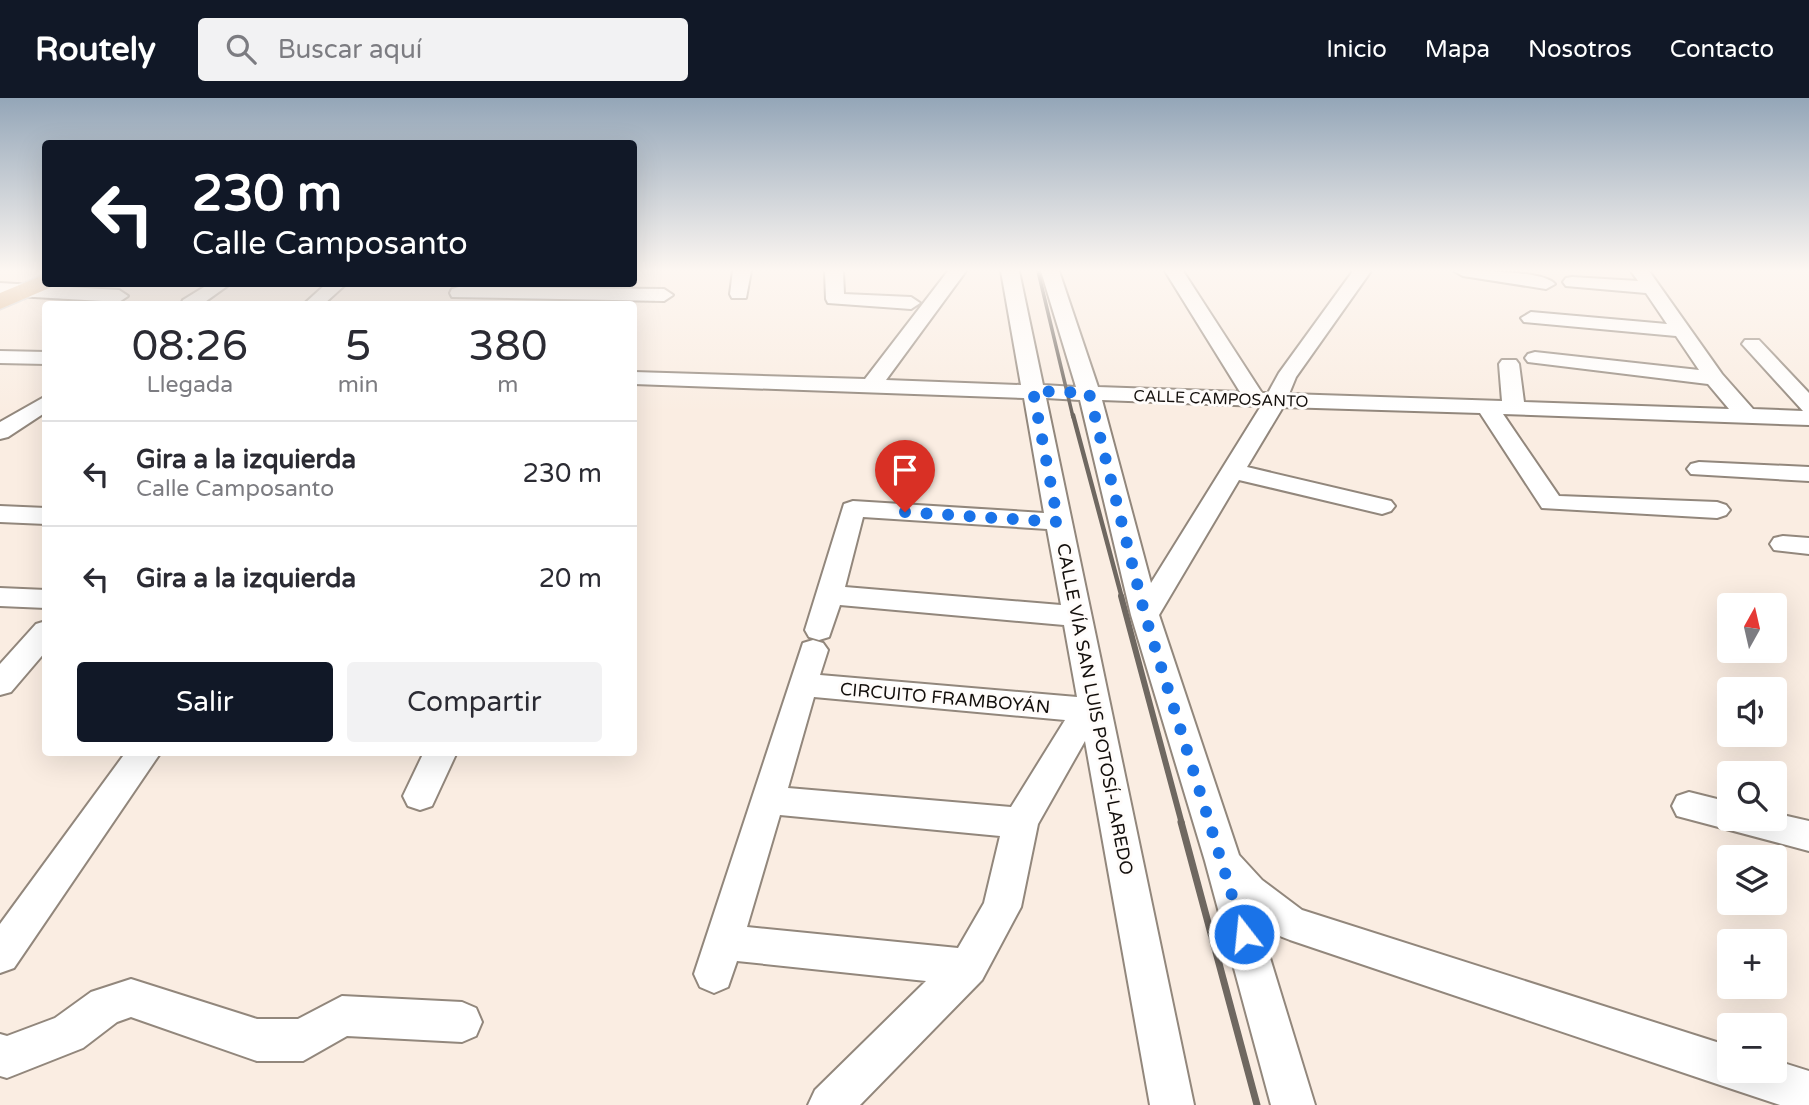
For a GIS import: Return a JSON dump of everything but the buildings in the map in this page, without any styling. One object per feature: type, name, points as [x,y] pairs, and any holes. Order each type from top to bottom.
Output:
[{"type":"street","points":[[871,386],[922,318]]},
{"type":"street","name":"CALLE VÍA SAN LUIS POTOSÍ-LAREDO","points":[[1019,318],[1077,616],[1090,705],[1171,1105]]},
{"type":"street","points":[[1065,318],[1089,393],[1145,615],[1223,861],[1293,1105]]},
{"type":"street","points":[[1207,318],[1265,400]]},
{"type":"street","points":[[1145,615],[1232,471],[1265,400],[1286,377],[1328,318]]},
{"type":"street","points":[[1542,318],[1683,331]]},
{"type":"street","points":[[1674,318],[1715,378],[1746,415]]},
{"type":"street","points":[[1752,344],[1809,406]]},
{"type":"street","points":[[0,357],[42,358]]},
{"type":"street","points":[[1535,358],[1715,378]]},
{"type":"street","points":[[1509,364],[1514,408]]},
{"type":"street","name":"CALLE CAMPOSANTO","points":[[637,378],[1809,418]]},
{"type":"street","points":[[1,430],[42,404]]},
{"type":"street","points":[[1486,407],[1551,503],[1717,510]]},
{"type":"street","points":[[22,417],[42,418]]},
{"type":"street","points":[[1699,469],[1809,474]]},
{"type":"street","points":[[1232,471],[1382,506]]},
{"type":"street","points":[[968,967],[719,958],[853,509],[1058,522]]},
{"type":"street","points":[[0,514],[42,516]]},
{"type":"street","points":[[829,595],[1077,616]]},
{"type":"street","points":[[0,597],[42,599]]},
{"type":"street","points":[[0,684],[42,636]]},
{"type":"street","name":"CIRCUITO FRAMBOYÁN","points":[[802,685],[1090,705]]},
{"type":"street","points":[[830,1105],[968,967],[1002,907],[1021,822],[1090,705]]},
{"type":"street","points":[[0,955],[142,756]]},
{"type":"street","points":[[420,796],[439,756]]},
{"type":"street","points":[[767,800],[1021,822]]},
{"type":"street","points":[[1689,806],[1717,813]]},
{"type":"street","points":[[1787,830],[1809,836]]},
{"type":"street","points":[[1223,861],[1248,892],[1290,923],[1717,1063]]},
{"type":"street","points":[[0,1055],[8,1057],[68,1034],[105,1006],[131,999],[257,1040],[303,1040],[342,1016],[462,1022]]},
{"type":"street","points":[[1779,1083],[1809,1093]]},
{"type":"railway","points":[[1049,318],[1073,417]]},
{"type":"railway","points":[[1073,415],[1122,598]]},
{"type":"railway","points":[[1121,596],[1182,824]]},
{"type":"railway","points":[[1181,822],[1257,1105]]},
{"type":"route","points":[[905,512],[1058,522],[1033,391],[1089,393],[1145,615],[1244,934]]}]
